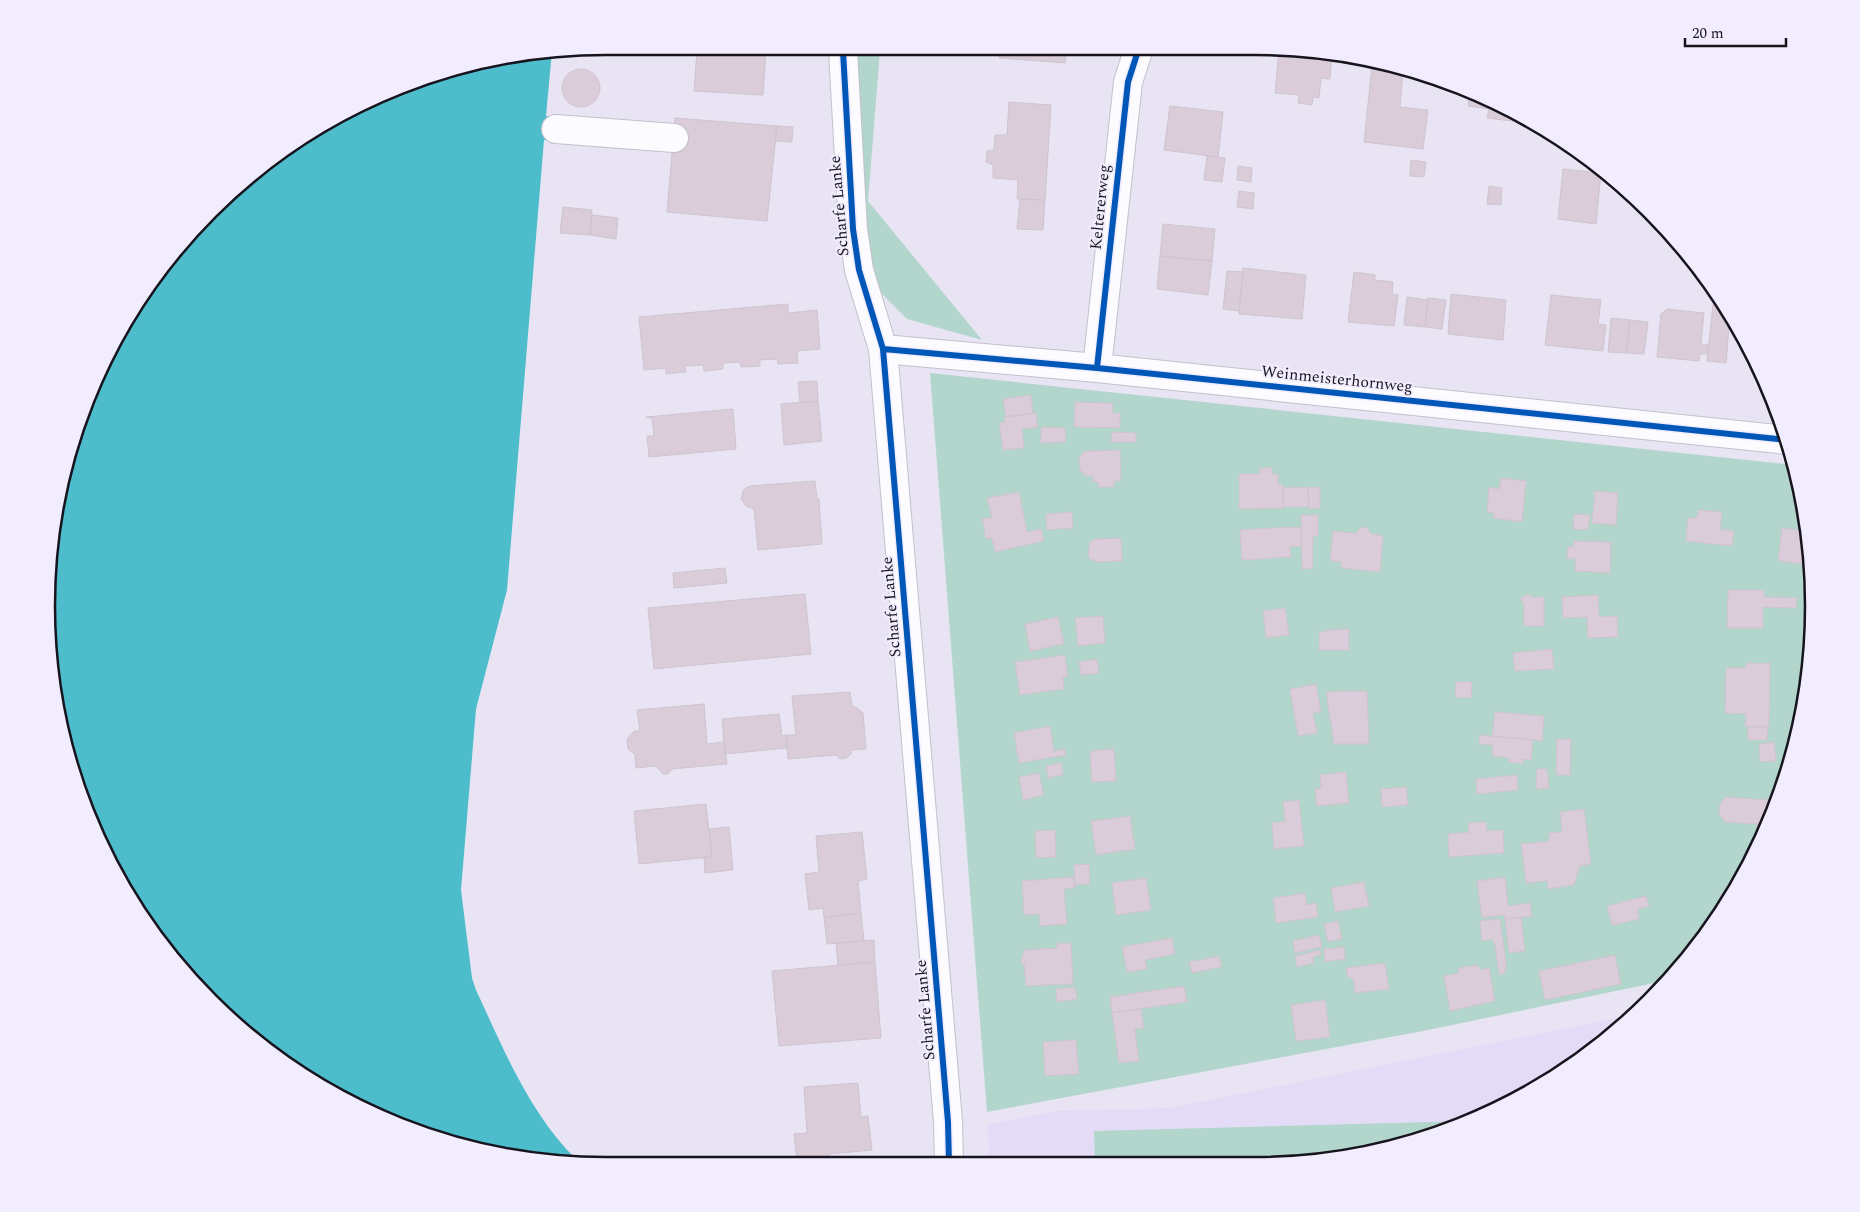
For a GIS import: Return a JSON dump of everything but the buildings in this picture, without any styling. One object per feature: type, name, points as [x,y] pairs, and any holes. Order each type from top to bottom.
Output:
[{"type":"street","name":"Scharfe Lanke","points":[[843,55],[853,229],[859,270],[883,349],[948,1122],[949,1157]]},
{"type":"street","name":"Keltererweg","points":[[1097,368],[1128,82],[1137,55]]},
{"type":"street","points":[[556,129],[674,138]]},
{"type":"street","name":"Weinmeisterhornweg","points":[[883,349],[1097,368],[1779,439]]},
{"type":"shaded area","points":[[1620,1017],[1560,1064],[1498,1100],[1431,1128],[1361,1146],[1290,1156],[989,1157],[988,1124],[1056,1111],[1169,1108]]},
{"type":"green space","points":[[852,55],[880,55],[868,201],[982,340],[907,319],[879,291],[862,226]]},
{"type":"green space","points":[[930,373],[1786,464],[1800,534],[1805,606],[1800,678],[1786,749],[1763,817],[1731,882],[1691,941],[1656,983],[1428,1030],[987,1112]]},
{"type":"green space","points":[[1448,1122],[1397,1138],[1361,1146],[1290,1156],[1254,1157],[1095,1157],[1094,1131]]},
{"type":"water","points":[[551,58],[546,116],[558,117],[555,141],[544,140],[507,590],[476,709],[461,890],[472,978],[476,990],[520,1081],[532,1102],[561,1143],[573,1156],[534,1152],[463,1138],[395,1115],[330,1083],[300,1064],[271,1043],[216,996],[169,941],[148,912],[129,882],[97,817],[84,783],[66,713],[56,642],[55,606],[56,570],[66,499],[84,429],[97,395],[129,330],[148,300],[169,271],[216,216],[271,169],[300,148],[362,112],[429,84],[463,74]]},
{"type":"cycle path","points":[[843,55],[853,229],[859,270],[883,349],[948,1122],[949,1157]]},
{"type":"cycle path","points":[[1097,368],[1128,82],[1137,55]]},
{"type":"cycle path","points":[[883,349],[1097,368],[1779,439]]}]
